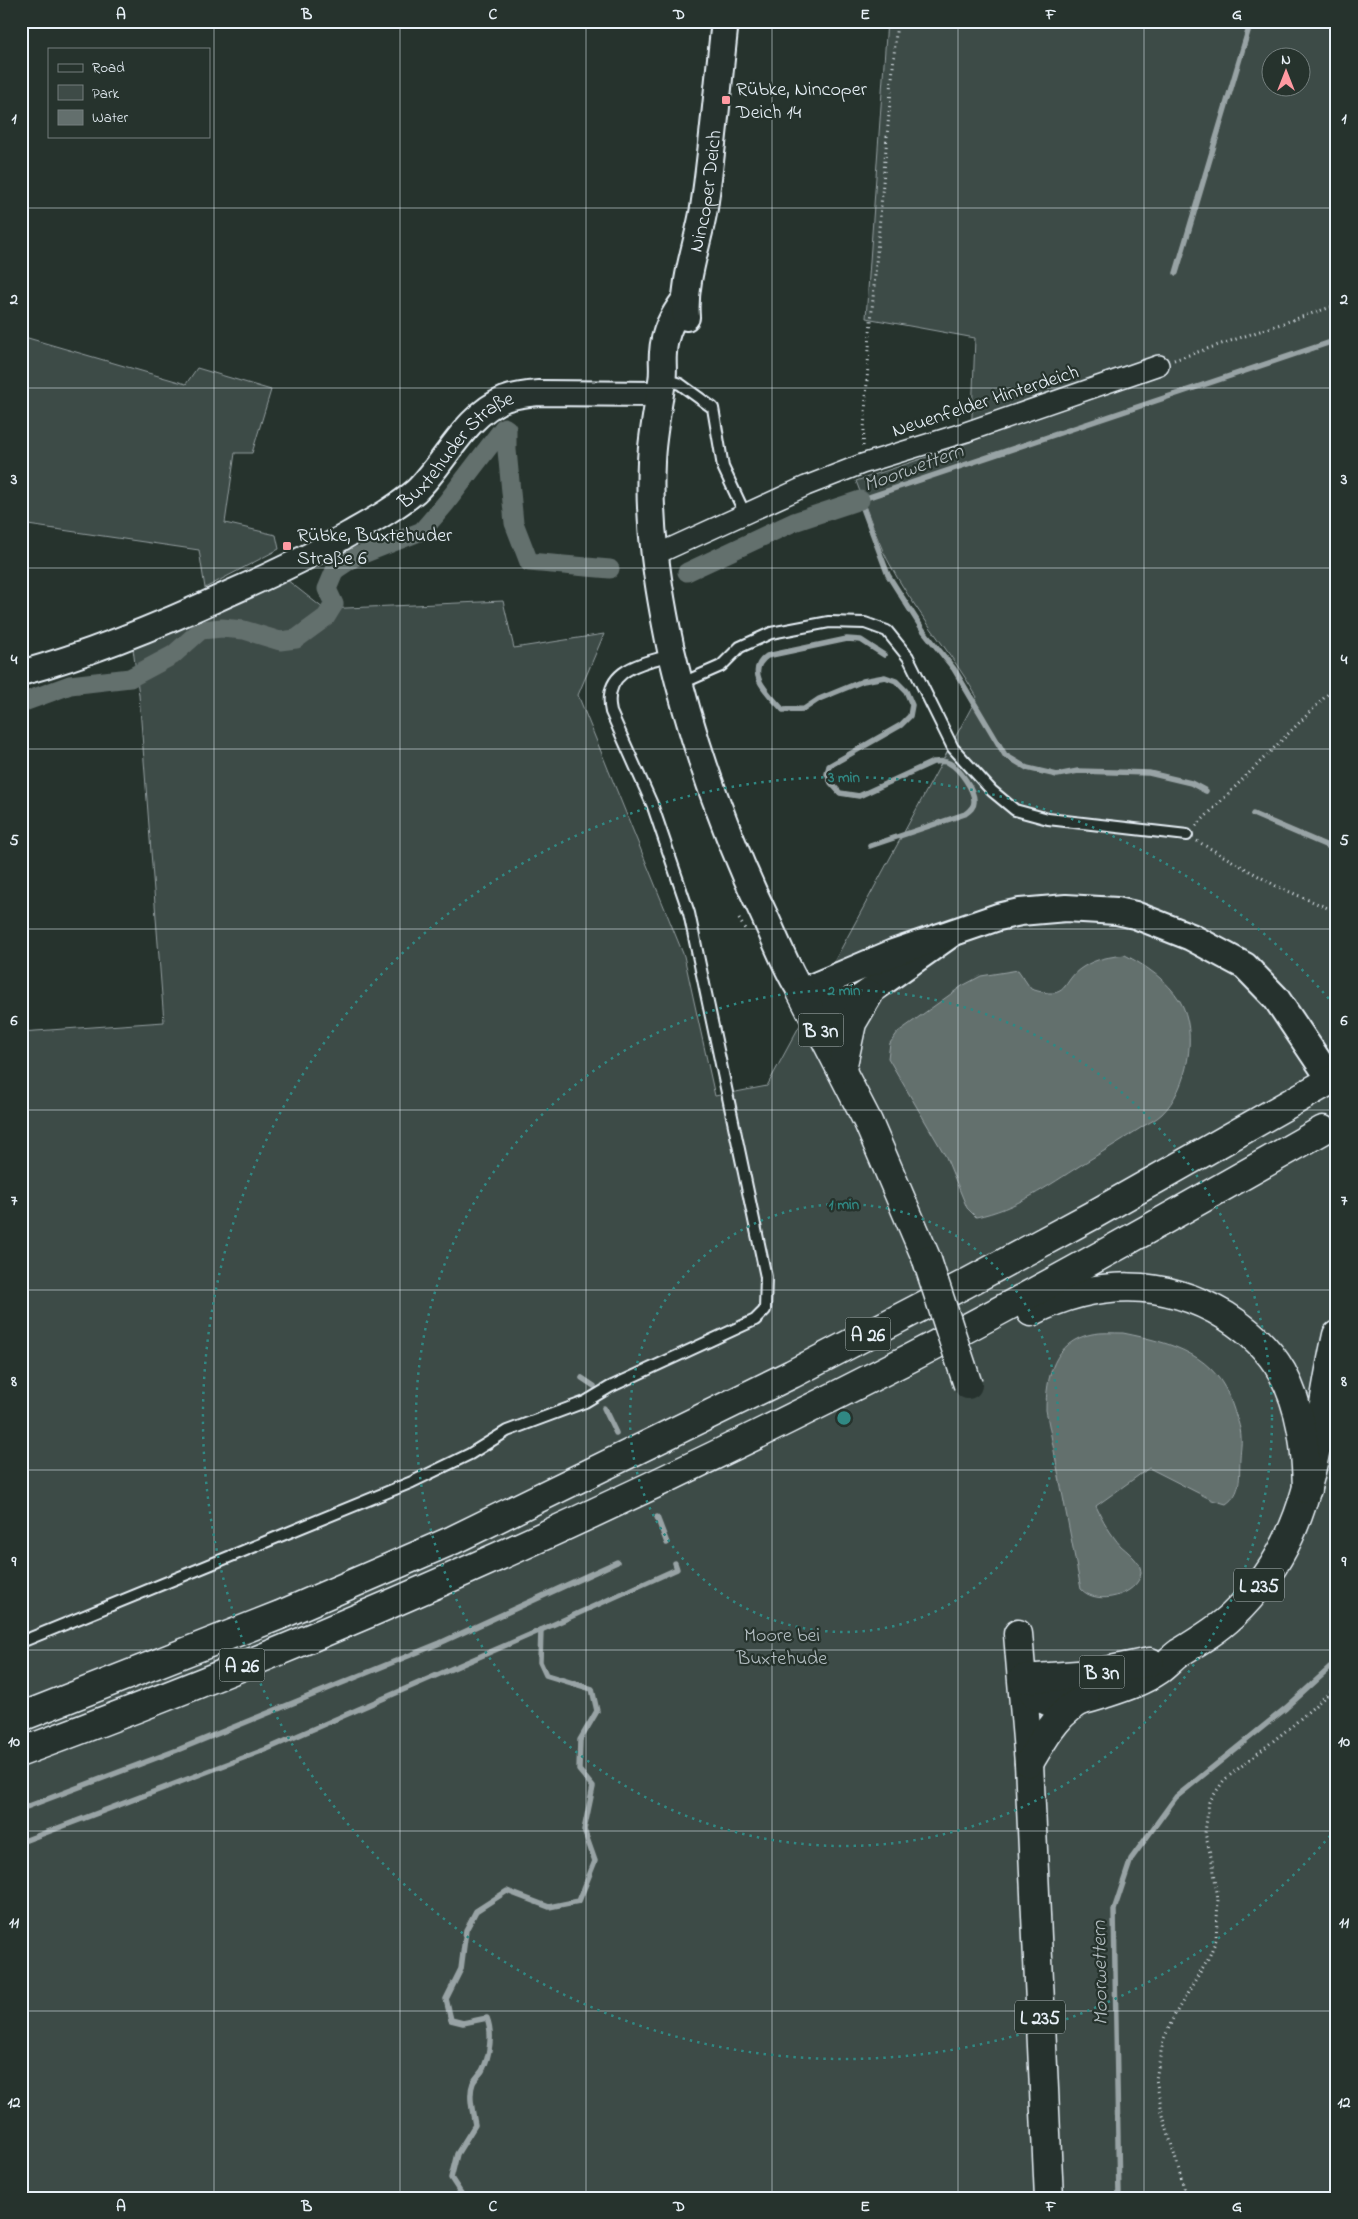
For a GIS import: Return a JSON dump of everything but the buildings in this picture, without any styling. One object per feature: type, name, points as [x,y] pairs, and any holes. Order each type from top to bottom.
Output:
[{"type":"main road","name":"Nincoper Deich","points":[[725,21],[708,178],[700,232],[685,300],[670,320],[662,351],[661,387],[654,428],[650,489],[655,555],[658,585],[679,684],[701,760],[754,894],[801,992]]},
{"type":"main road","points":[[801,992],[893,954],[998,917],[1020,912],[1066,908],[1117,911],[1160,925],[1222,952],[1255,974],[1276,998],[1334,1084]]},
{"type":"main road","points":[[801,992],[821,1002],[841,1005],[856,1001],[869,994],[951,934]]},
{"type":"main road","name":"B 3n","points":[[801,992],[842,1068]]},
{"type":"main road","points":[[869,994],[852,1023],[842,1068],[868,1122],[927,1260],[968,1385]]},
{"type":"main road","name":"A 26","points":[[21,1717],[280,1615],[453,1540],[800,1369],[965,1284],[1334,1084]]},
{"type":"main road","name":"A 26","points":[[21,1752],[203,1682],[460,1573],[555,1544],[596,1528],[649,1495],[1027,1296],[1323,1130]]},
{"type":"main road","points":[[649,1495],[803,1431],[1038,1309],[1072,1295],[1123,1287],[1164,1290],[1190,1297],[1230,1319],[1260,1344],[1281,1371],[1297,1408],[1306,1450],[1307,1489]]},
{"type":"main road","points":[[1307,1489],[1316,1454],[1327,1377],[1337,1335]]},
{"type":"main road","name":"L 235","points":[[1178,1654],[1232,1617],[1254,1592],[1288,1540],[1307,1489]]},
{"type":"main road","points":[[1018,1634],[1023,1679],[1028,1763]]},
{"type":"main road","name":"B 3n","points":[[1023,1679],[1091,1674],[1178,1654]]},
{"type":"main road","name":"B 3n","points":[[1028,1763],[1047,1734],[1064,1714],[1079,1702],[1144,1678],[1159,1670],[1178,1654]]},
{"type":"main road","points":[[1023,1679],[1038,1697],[1046,1701],[1064,1703],[1087,1698]]},
{"type":"main road","name":"L 235","points":[[1028,1763],[1049,2198]]},
{"type":"street","name":"Neuenfelder Hinterdeich","points":[[655,555],[806,486],[862,464],[966,432],[1159,365]]},
{"type":"street","name":"Buxtehuder Straße","points":[[21,673],[52,665],[141,632],[320,551],[392,509],[416,491],[467,428],[504,399],[539,393],[661,387]]},
{"type":"lane","points":[[661,387],[680,384],[713,408],[724,467],[745,514]]},
{"type":"lane","points":[[679,684],[721,666],[740,646],[771,634],[829,622],[865,623],[887,631],[908,657],[953,748],[992,791],[1015,810],[1048,819],[1188,835]]},
{"type":"lane","points":[[21,1642],[412,1482],[470,1454],[508,1431],[585,1402],[610,1387],[755,1320],[765,1310],[766,1277],[688,913],[652,804],[610,712],[608,699],[610,688],[615,680],[627,671],[641,664],[673,655]]},
{"type":"path","points":[[862,464],[871,323],[896,21]]},
{"type":"path","points":[[1159,365],[1337,305]]},
{"type":"path","points":[[1337,684],[1188,835],[1276,886],[1337,912]]},
{"type":"path","points":[[1187,2198],[1162,2112],[1156,2079],[1163,2041],[1174,2016],[1209,1957],[1216,1940],[1218,1899],[1213,1865],[1205,1832],[1209,1802],[1224,1780],[1292,1726],[1337,1686]]},
{"type":"green space","name":"Moore bei Buxtehude","points":[[887,21],[1337,21],[1337,2198],[21,2198],[21,1032],[164,1022],[139,695],[132,641],[282,576],[324,609],[503,601],[514,648],[604,634],[578,695],[684,956],[715,1096],[767,1086],[977,697],[897,577],[878,540],[856,481],[971,442],[975,338],[866,318]]},
{"type":"green space","points":[[21,336],[186,384],[197,368],[271,390],[252,453],[235,453],[225,523],[276,535],[279,549],[205,588],[199,550],[21,524]]},
{"type":"water","points":[[1125,955],[1141,964],[1169,986],[1180,1001],[1186,1014],[1189,1028],[1188,1060],[1184,1076],[1171,1104],[1157,1118],[1044,1189],[1018,1203],[976,1217],[967,1208],[946,1157],[888,1058],[890,1043],[898,1032],[962,986],[981,976],[1018,970],[1031,989],[1053,993],[1063,988],[1076,972],[1088,964],[1104,958]]},
{"type":"water","points":[[1123,1333],[1159,1341],[1175,1347],[1204,1363],[1216,1374],[1226,1389],[1240,1429],[1239,1484],[1235,1495],[1226,1504],[1212,1500],[1149,1468],[1096,1506],[1114,1537],[1138,1563],[1141,1573],[1133,1587],[1116,1596],[1106,1598],[1088,1594],[1081,1589],[1046,1410],[1046,1398],[1055,1362],[1069,1344],[1079,1338],[1092,1334]]},
{"type":"waterway","points":[[1176,273],[1251,21]]},
{"type":"waterway","name":"Moorwettern","points":[[1206,791],[1191,783],[1149,773],[1078,771],[1057,775],[1027,768],[1005,755],[954,669],[923,630],[888,575],[860,500],[1337,340]]},
{"type":"waterway","points":[[21,703],[70,685],[130,678],[173,655],[201,630],[222,628],[244,630],[280,641],[296,639],[326,617],[334,604],[327,589],[335,570],[353,558],[422,531],[446,503],[504,427],[507,429],[507,450],[514,523],[529,562],[610,569]]},
{"type":"waterway","points":[[687,572],[794,522],[860,500]]},
{"type":"waterway","points":[[870,846],[965,814],[974,804],[974,797],[966,780],[949,763],[943,761],[933,762],[859,796],[840,793],[831,783],[827,774],[829,766],[901,725],[910,716],[912,705],[906,691],[896,681],[885,677],[863,681],[819,699],[804,709],[783,710],[761,684],[758,677],[758,669],[760,663],[767,656],[847,639],[861,640],[884,655]]},
{"type":"waterway","name":"Moorwettern","points":[[1253,814],[1337,850]]},
{"type":"waterway","points":[[582,1378],[594,1386]]},
{"type":"waterway","points":[[604,1408],[616,1433]]},
{"type":"waterway","points":[[657,1517],[667,1543]]},
{"type":"waterway","points":[[21,1809],[180,1749],[440,1643],[617,1562]]},
{"type":"waterway","points":[[541,1630],[677,1569],[675,1563]]},
{"type":"waterway","points":[[21,1842],[267,1749],[541,1630],[540,1662],[546,1675],[592,1689],[597,1711],[580,1740],[579,1770],[593,1787],[584,1830],[595,1861],[579,1901],[549,1907],[507,1891],[476,1911],[466,1930],[461,1969],[446,1999],[451,2020],[463,2023],[487,2018],[490,2037],[489,2052],[485,2065],[474,2082],[471,2093],[475,2125],[457,2154],[451,2178],[464,2198]]},
{"type":"waterway","name":"Moorwettern","points":[[1119,2198],[1114,1910],[1131,1859],[1176,1797],[1286,1708],[1331,1667],[1337,1658]]},
{"type":"place","name":"Rübke, Nincoper Deich 14","points":[[726,100]]},
{"type":"place","name":"Rübke, Buxtehuder Straße 6","points":[[287,546]]}]
